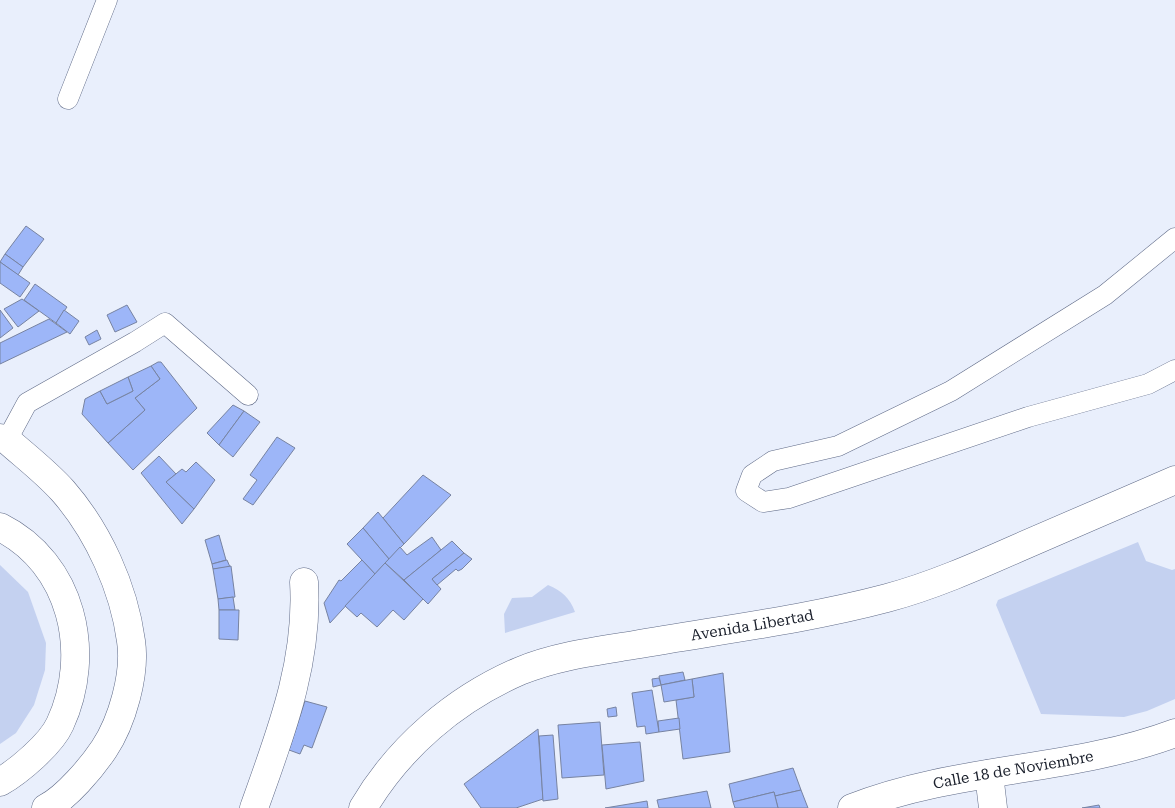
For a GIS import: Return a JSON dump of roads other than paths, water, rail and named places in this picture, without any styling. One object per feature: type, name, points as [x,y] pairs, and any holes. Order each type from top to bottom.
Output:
[{"type":"main road","points":[[3,439],[63,491],[95,536],[120,591],[132,642],[130,682],[114,733],[90,769],[46,808]]},
{"type":"main road","name":"Avenida Libertad","points":[[363,808],[398,757],[429,728],[485,688],[522,670],[569,657],[827,613],[889,597],[948,578],[1175,480]]},
{"type":"main road","points":[[0,527],[15,534],[48,568],[68,604],[76,652],[72,690],[60,726],[37,753],[0,782]]},
{"type":"main road","points":[[254,808],[278,740],[301,655],[305,628],[304,582]]},
{"type":"main road","name":"Calle 18 de Noviembre","points":[[852,808],[887,794],[1091,756],[1175,733]]},
{"type":"main road","points":[[989,774],[993,808]]},
{"type":"lane","points":[[68,99],[107,0]]},
{"type":"lane","points":[[1175,238],[1105,294],[951,391],[838,446],[773,461],[752,475],[746,491],[763,502],[789,498],[1028,417],[1148,384],[1175,370]]},
{"type":"lane","points":[[3,439],[28,403],[165,323],[248,395]]}]
